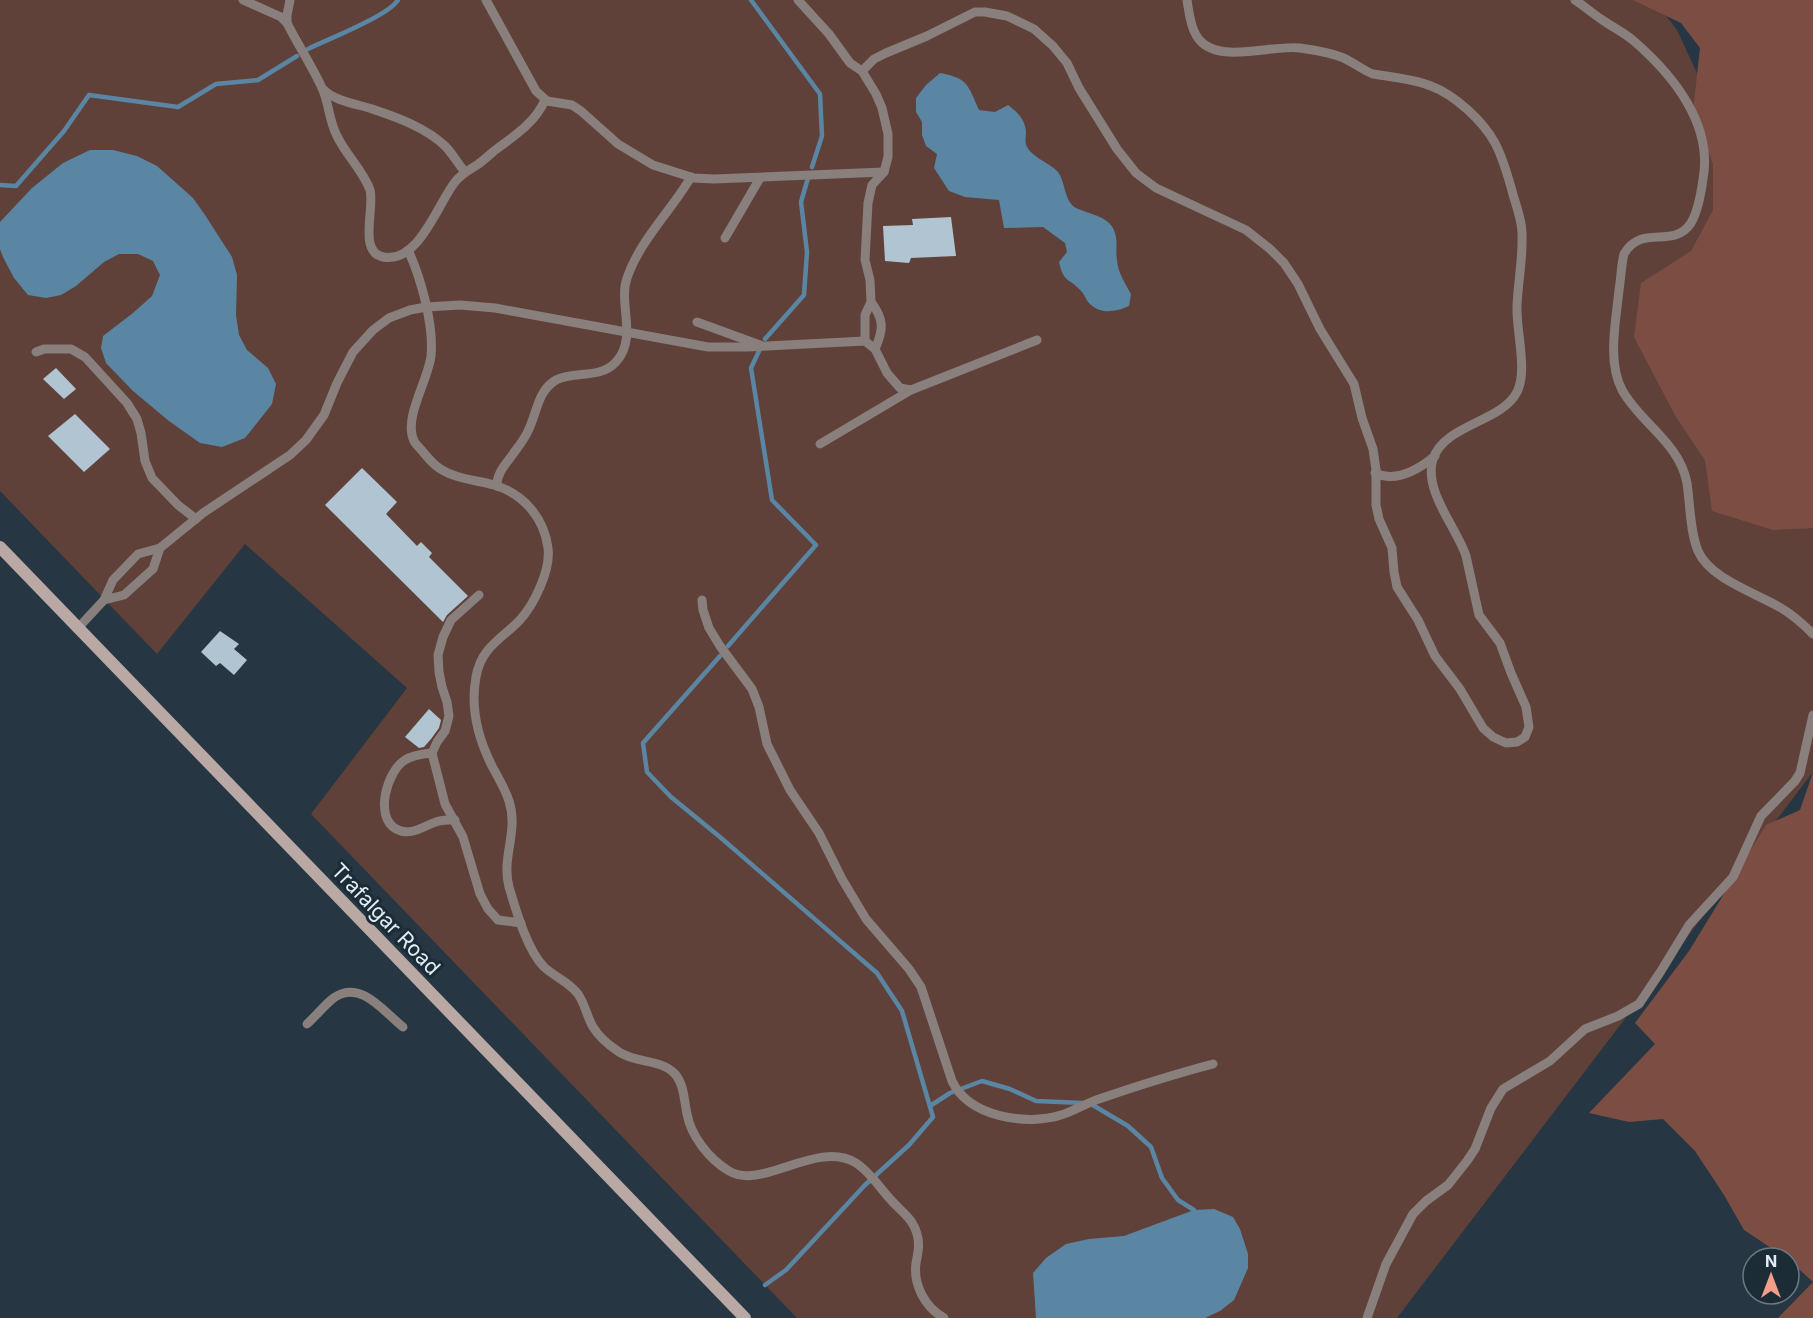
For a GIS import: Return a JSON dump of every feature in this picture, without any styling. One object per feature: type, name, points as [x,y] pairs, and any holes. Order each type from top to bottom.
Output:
[{"type":"main road","name":"Trafalgar Road","points":[[0,548],[745,1318]]},
{"type":"lane","points":[[243,0],[281,17],[287,23],[323,89],[336,134],[348,157],[363,176],[370,192],[372,208],[370,246],[383,257],[398,255],[408,250],[431,222],[452,187],[465,172],[524,129],[545,100]]},
{"type":"lane","points":[[287,23],[290,0]]},
{"type":"lane","points":[[486,0],[536,91],[545,100],[572,105],[607,136],[653,165],[691,177],[714,179],[884,172]]},
{"type":"lane","points":[[798,0],[829,34],[850,63],[862,71],[876,94],[885,120],[889,145],[884,172],[873,185],[868,203],[865,260],[870,280],[871,302],[865,315],[865,341]]},
{"type":"lane","points":[[862,71],[874,59],[886,52],[927,36],[975,12],[990,12],[1007,16],[1035,29],[1047,39],[1067,63],[1104,129],[1122,157],[1136,173],[1156,188],[1246,230],[1284,263],[1298,284],[1320,329],[1354,384],[1362,418],[1371,441],[1377,511],[1392,548],[1397,587],[1418,620],[1435,656],[1463,694],[1483,728],[1493,737],[1506,743],[1517,742],[1525,736],[1529,727],[1526,707],[1500,643],[1479,615],[1463,547],[1440,504],[1432,474],[1438,450],[1447,441],[1512,399],[1521,380],[1522,365],[1517,314],[1523,254],[1522,226],[1506,172],[1493,140],[1465,108],[1444,92],[1430,85],[1373,74],[1343,57],[1301,48],[1235,52],[1211,48],[1200,42],[1196,36],[1187,0]]},
{"type":"lane","points":[[1575,0],[1634,41],[1672,80],[1690,107],[1705,156],[1701,194],[1690,224],[1679,234],[1641,239],[1631,245],[1624,254],[1614,349],[1615,367],[1622,390],[1678,458],[1685,472],[1695,540],[1705,562],[1732,582],[1790,614],[1813,634]]},
{"type":"lane","points":[[323,89],[333,96],[419,128],[444,146],[465,172]]},
{"type":"lane","points":[[497,486],[499,474],[528,433],[537,404],[547,387],[561,378],[591,375],[608,368],[620,356],[627,339],[626,280],[640,251],[691,177]]},
{"type":"lane","points":[[725,238],[760,178]]},
{"type":"lane","points":[[408,250],[417,272],[426,307],[431,355],[413,418],[414,441],[438,467],[464,478],[497,486],[532,508],[542,527],[548,551],[544,576],[531,604],[521,619],[487,649],[477,669],[474,690],[474,712],[481,740],[506,791],[513,816],[513,832],[507,866],[508,882],[521,923],[541,964],[573,988],[583,1002],[592,1025],[616,1051],[674,1073],[681,1086],[687,1118],[698,1140],[725,1169],[737,1175],[749,1176],[820,1158],[847,1159],[860,1166],[912,1223],[919,1245],[915,1270],[920,1290],[929,1308],[944,1318]]},
{"type":"lane","points":[[871,302],[879,313],[882,334],[875,349]]},
{"type":"lane","points":[[78,627],[104,600],[112,579],[138,554],[160,548],[196,519],[290,455],[306,440],[324,415],[353,351],[373,330],[389,318],[410,310],[460,304],[495,308],[708,347],[865,341],[875,349],[887,374],[900,388],[911,390]]},
{"type":"lane","points":[[697,322],[762,346]]},
{"type":"lane","points":[[820,444],[911,390],[1036,340]]},
{"type":"lane","points":[[36,351],[71,350],[85,357],[127,403],[136,419],[141,433],[145,461],[152,478],[178,505],[196,519]]},
{"type":"lane","points":[[1375,473],[1385,477],[1396,477],[1412,471],[1435,456]]},
{"type":"lane","points":[[104,600],[124,595],[153,569],[160,548]]},
{"type":"lane","points":[[479,595],[451,620],[443,637],[438,655],[439,672],[449,716],[446,731],[432,753],[444,804],[464,837],[480,894],[488,909],[498,920],[521,923]]},
{"type":"lane","points":[[702,600],[702,610],[709,628],[752,688],[759,707],[767,744],[790,790],[819,833],[842,879],[866,919],[909,969],[921,987],[948,1069],[956,1088],[966,1100],[1002,1115],[1024,1119],[1049,1118],[1069,1113],[1097,1099],[1213,1064]]},
{"type":"lane","points":[[1367,1318],[1386,1264],[1413,1214],[1448,1185],[1467,1161],[1475,1149],[1491,1108],[1503,1089],[1550,1061],[1585,1029],[1618,1016],[1639,1004],[1689,925],[1733,877],[1761,816],[1795,781],[1800,772],[1813,715]]},
{"type":"lane","points":[[432,753],[405,760],[397,768],[384,797],[386,816],[389,823],[406,832],[443,820],[454,820]]},
{"type":"lane","points":[[307,1024],[326,1004],[345,992],[360,993],[380,1006],[403,1027]]},
{"type":"shaded area","points":[[0,0],[1654,0],[1677,30],[1744,175],[1813,498],[1813,772],[1397,1318],[797,1318],[311,814],[407,688],[245,544],[157,654],[0,491]]},
{"type":"shaded area","points":[[1633,0],[1813,0],[1813,528],[1773,530],[1712,511],[1705,460],[1676,417],[1634,337],[1641,283],[1691,251],[1713,210],[1713,164],[1693,111],[1700,48],[1681,23]]},
{"type":"shaded area","points":[[1813,772],[1813,1282],[1801,1271],[1801,1246],[1768,1246],[1744,1230],[1695,1151],[1663,1119],[1629,1122],[1589,1113],[1655,1044],[1635,1023],[1689,951],[1766,825],[1800,810]]},
{"type":"shaded area","points":[[1813,1282],[1813,1318],[1778,1318],[1790,1306],[1801,1306],[1801,1294]]},
{"type":"water","points":[[940,73],[962,80],[979,110],[995,112],[1008,105],[1015,111],[1025,126],[1026,145],[1032,153],[1058,172],[1070,203],[1109,223],[1116,236],[1116,256],[1119,269],[1131,294],[1129,306],[1108,311],[1093,307],[1081,291],[1065,277],[1061,269],[1059,262],[1067,252],[1065,243],[1043,227],[1004,228],[999,200],[965,197],[949,191],[934,168],[937,154],[926,146],[922,135],[922,122],[916,112],[916,98]]},
{"type":"water","points":[[90,150],[113,150],[137,156],[157,166],[193,198],[232,257],[237,275],[236,315],[239,335],[247,350],[268,368],[276,384],[272,404],[245,438],[222,447],[200,443],[133,391],[106,363],[101,348],[103,336],[152,296],[160,275],[153,261],[138,254],[119,254],[104,262],[76,286],[61,295],[46,298],[28,295],[14,278],[0,249],[0,222],[32,188],[63,163]]},
{"type":"water","points":[[1214,1209],[1233,1217],[1240,1229],[1248,1254],[1248,1268],[1234,1300],[1220,1311],[1205,1318],[1036,1318],[1033,1273],[1046,1258],[1066,1244],[1089,1239],[1124,1236],[1194,1210]]},
{"type":"building","points":[[951,217],[956,256],[911,258],[909,263],[885,261],[883,226],[913,225],[912,219]]},
{"type":"building","points":[[56,368],[76,389],[64,399],[43,379]]},
{"type":"building","points":[[75,414],[110,449],[84,472],[48,436]]},
{"type":"building","points":[[362,468],[397,502],[386,514],[417,546],[421,542],[432,553],[429,557],[468,596],[447,615],[443,622],[325,505]]},
{"type":"building","points":[[220,631],[239,644],[234,649],[247,660],[234,675],[220,663],[216,666],[201,652]]},
{"type":"building","points":[[429,709],[441,720],[439,728],[424,747],[419,748],[405,737]]},
{"type":"waterway","points":[[308,49],[383,13],[398,0]]},
{"type":"waterway","points":[[751,0],[820,94],[822,136],[812,167]]},
{"type":"waterway","points":[[0,185],[16,186],[64,131],[89,95],[178,107],[216,84],[258,80],[297,56]]},
{"type":"waterway","points":[[765,339],[804,295],[807,252],[801,202],[808,178]]},
{"type":"waterway","points":[[728,646],[816,545],[772,500],[751,368],[759,351]]},
{"type":"waterway","points":[[720,656],[643,743],[647,772],[671,797],[877,973],[902,1011],[933,1117],[909,1145],[865,1185],[786,1270],[765,1285]]},
{"type":"waterway","points":[[930,1106],[950,1093],[982,1081],[1010,1089],[1036,1101],[1083,1103]]},
{"type":"waterway","points":[[1091,1104],[1128,1126],[1151,1147],[1162,1178],[1178,1200],[1194,1210]]}]
